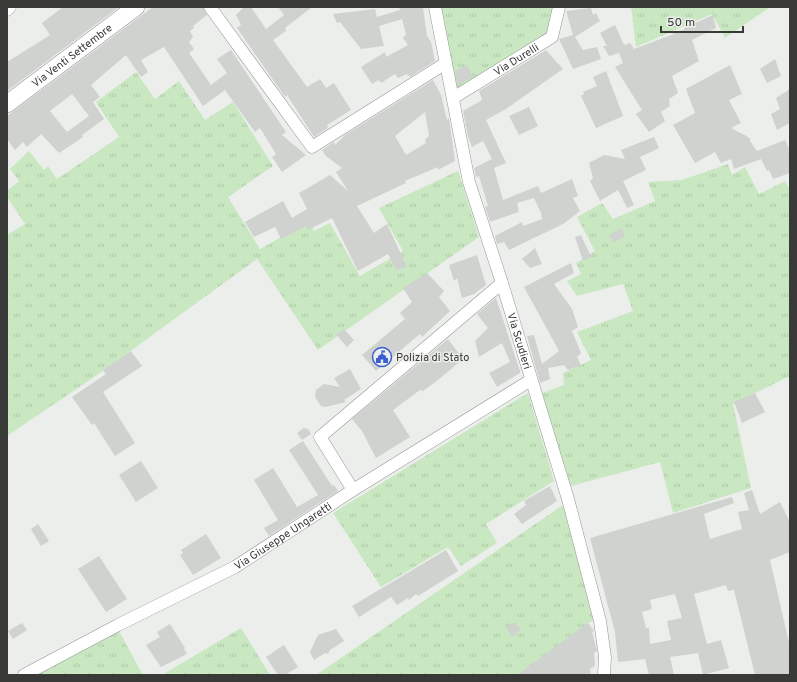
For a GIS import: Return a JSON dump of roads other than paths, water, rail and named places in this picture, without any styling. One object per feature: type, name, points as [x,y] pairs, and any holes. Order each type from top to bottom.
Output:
[{"type":"main road","name":"Via Venti Settembre","points":[[7,104],[136,7]]},
{"type":"street","points":[[7,10],[10,7]]},
{"type":"street","points":[[210,7],[312,147],[446,63]]},
{"type":"street","name":"Via Scudieri","points":[[435,7],[469,182],[502,283],[568,499],[600,621],[605,657],[604,675]]},
{"type":"street","name":"Via Durelli","points":[[453,98],[552,37],[559,7]]},
{"type":"street","points":[[353,490],[320,437],[502,283]]},
{"type":"street","name":"Via Giuseppe Ungaretti","points":[[24,675],[118,625],[235,567],[353,490],[531,380]]},
{"type":"place","name":"Polizia di Stato","points":[[382,357]]}]
